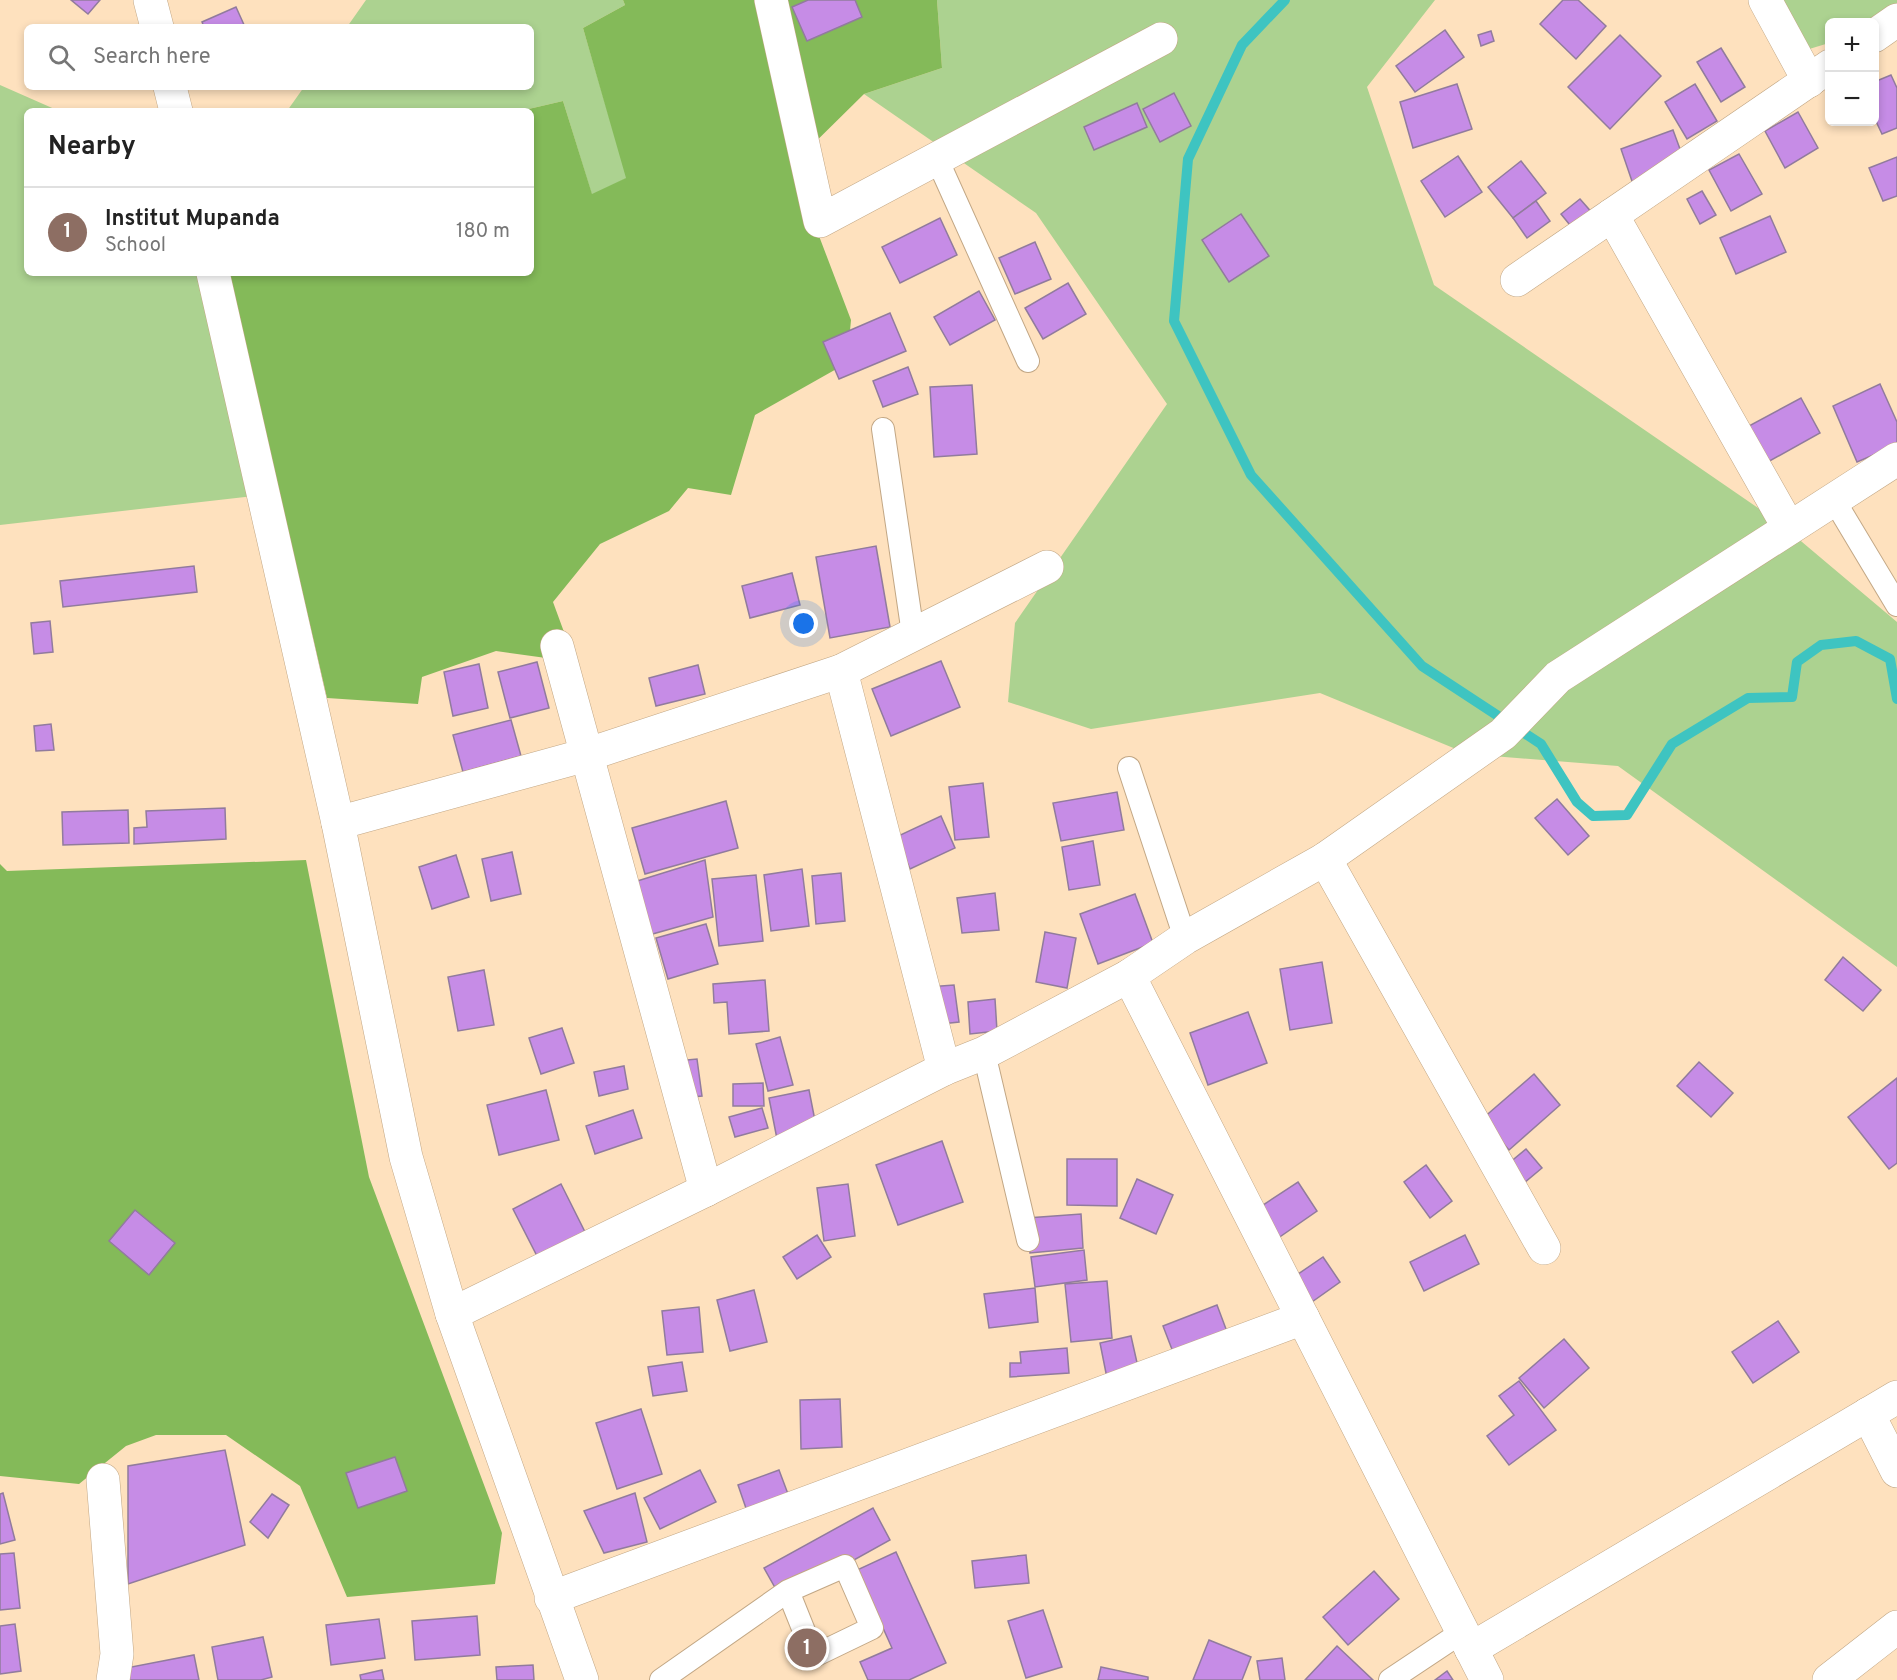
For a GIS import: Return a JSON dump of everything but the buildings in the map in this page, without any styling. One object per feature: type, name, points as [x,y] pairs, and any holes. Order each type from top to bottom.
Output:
[{"type":"street","points":[[150,0],[156,24]]},
{"type":"street","points":[[771,0],[820,221],[1161,39]]},
{"type":"street","points":[[1517,280],[1819,74],[1766,0]]},
{"type":"street","points":[[1879,33],[1897,20]]},
{"type":"street","points":[[171,90],[175,108]]},
{"type":"street","points":[[1612,214],[1790,528]]},
{"type":"street","points":[[214,276],[338,823],[406,1157],[452,1314],[550,1598],[582,1680]]},
{"type":"street","points":[[452,1314],[706,1190],[944,1069],[984,1053],[1129,976],[1185,938],[1324,859],[1512,725],[1558,676],[1897,459]]},
{"type":"street","points":[[338,823],[586,755],[841,671],[1047,567]]},
{"type":"street","points":[[556,646],[706,1190]]},
{"type":"street","points":[[841,671],[944,1069]]},
{"type":"street","points":[[1324,859],[1544,1248]]},
{"type":"street","points":[[1129,976],[1487,1680]]},
{"type":"street","points":[[550,1598],[1303,1318]]},
{"type":"street","points":[[1467,1641],[1897,1397]]},
{"type":"street","points":[[1868,1414],[1897,1471]]},
{"type":"street","points":[[103,1480],[117,1654],[112,1680]]},
{"type":"street","points":[[1829,1680],[1897,1627]]},
{"type":"lane","points":[[937,159],[1028,361]]},
{"type":"lane","points":[[883,429],[913,634]]},
{"type":"lane","points":[[1833,500],[1897,605]]},
{"type":"lane","points":[[1129,768],[1185,938]]},
{"type":"lane","points":[[984,1053],[1028,1240]]},
{"type":"lane","points":[[661,1680],[788,1591]]},
{"type":"lane","points":[[1390,1680],[1467,1641]]},
{"type":"green space","points":[[366,0],[623,0],[625,5],[583,28],[627,178],[592,195],[563,101],[533,108],[289,108],[302,90],[534,90],[534,24],[349,24]]},
{"type":"green space","points":[[623,0],[937,0],[942,68],[864,94],[792,165],[851,320],[847,363],[755,415],[731,495],[688,488],[669,511],[600,544],[553,602],[575,662],[496,651],[422,677],[418,704],[327,698],[229,276],[534,276],[533,108],[563,101],[592,194],[626,178],[583,28],[625,5]]},
{"type":"green space","points":[[937,0],[1435,0],[1367,87],[1434,285],[1777,521],[1897,622],[1897,967],[1618,766],[1468,754],[1320,693],[1091,729],[1008,702],[1015,623],[1167,404],[1036,213],[864,94],[942,68]]},
{"type":"green space","points":[[1752,0],[1897,0],[1897,23],[1879,23],[1879,18],[1825,18],[1825,44],[1783,57]]},
{"type":"green space","points":[[0,85],[52,108],[24,108],[24,276],[229,276],[279,493],[0,525]]},
{"type":"green space","points":[[306,860],[369,1177],[502,1533],[495,1584],[347,1597],[300,1486],[226,1435],[156,1435],[126,1446],[79,1484],[0,1476],[0,864],[7,871]]},
{"type":"waterway","points":[[1285,0],[1242,45],[1188,159],[1174,321],[1251,475],[1422,666],[1541,744],[1577,802],[1593,816],[1627,815],[1672,744],[1748,698],[1792,697],[1797,662],[1821,645],[1856,641],[1890,659],[1897,699]]},
{"type":"place","name":"Institut Mupanda","points":[[807,1648]]}]
